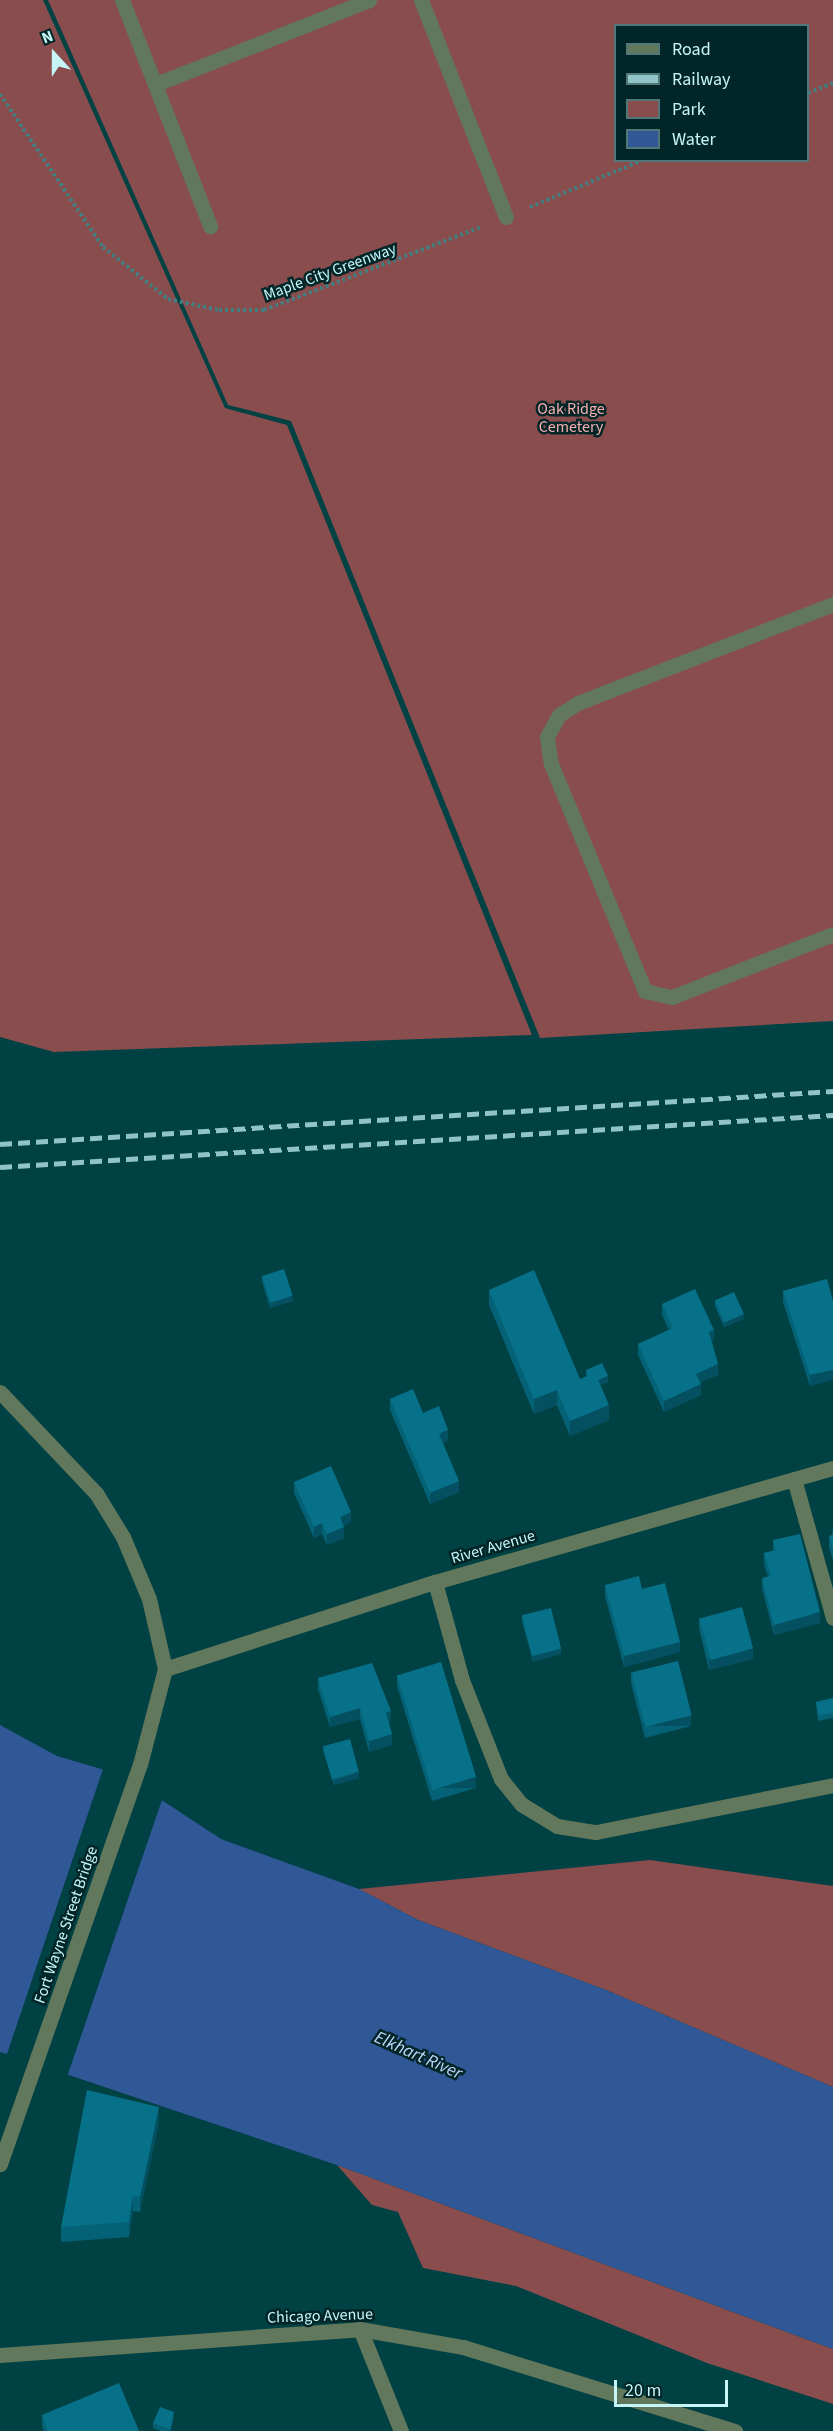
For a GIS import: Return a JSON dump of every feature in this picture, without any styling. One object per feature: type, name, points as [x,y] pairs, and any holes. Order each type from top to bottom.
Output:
[{"type":"street","points":[[122,0],[210,226]]},
{"type":"street","points":[[156,84],[369,0]]},
{"type":"street","points":[[421,0],[506,217]]},
{"type":"street","points":[[833,604],[578,703],[559,715],[547,737],[551,764],[645,991],[672,997],[833,934]]},
{"type":"street","points":[[0,1392],[89,1485],[123,1537],[149,1599],[165,1669]]},
{"type":"street","name":"River Avenue","points":[[165,1669],[435,1582],[833,1468]]},
{"type":"street","points":[[794,1479],[833,1618]]},
{"type":"street","points":[[435,1582],[462,1680],[501,1779],[521,1804],[557,1826],[596,1832],[833,1785]]},
{"type":"street","name":"Fort Wayne Street Bridge","points":[[0,2164],[26,2098],[140,1764],[165,1669]]},
{"type":"street","points":[[360,2329],[401,2431]]},
{"type":"street","name":"Chicago Avenue","points":[[0,2355],[360,2329],[463,2347],[734,2431]]},
{"type":"path","points":[[809,92],[833,83]]},
{"type":"path","name":"Maple City Greenway","points":[[0,94],[103,248],[168,299],[219,310],[264,310],[506,217],[638,162]]},
{"type":"green space","points":[[0,0],[43,0],[225,408],[287,425],[532,1035],[54,1052],[0,1037]]},
{"type":"green space","name":"Oak Ridge Cemetery","points":[[48,0],[833,0],[833,1021],[540,1038],[291,421],[228,405]]},
{"type":"green space","points":[[650,1860],[833,1886],[833,2087],[606,1990],[418,1920],[359,1889]]},
{"type":"green space","points":[[337,2165],[833,2349],[833,2404],[707,2363],[516,2286],[423,2268],[398,2212],[372,2205]]},
{"type":"water","name":"Elkhart River","points":[[0,1725],[57,1756],[125,1776],[221,1839],[359,1889],[418,1920],[606,1990],[833,2087],[833,2349],[337,2165],[0,2052]]},
{"type":"pier","points":[[104,1766],[126,1773],[163,1797],[67,2077],[6,2057]]},
{"type":"building","points":[[284,1269],[293,1296],[271,1303],[262,1276]]},
{"type":"building","points":[[534,1270],[580,1379],[595,1373],[609,1405],[570,1421],[557,1390],[534,1399],[489,1290]]},
{"type":"building","points":[[827,1279],[833,1301],[833,1370],[810,1375],[783,1291]]},
{"type":"building","points":[[695,1289],[714,1330],[709,1332],[718,1364],[696,1374],[701,1384],[664,1401],[638,1344],[673,1328],[662,1304]]},
{"type":"building","points":[[734,1292],[744,1314],[725,1322],[715,1301]]},
{"type":"building","points":[[602,1363],[608,1376],[598,1380],[595,1373],[588,1376],[586,1370]]},
{"type":"building","points":[[413,1389],[423,1413],[439,1406],[448,1430],[439,1434],[459,1481],[430,1493],[390,1399]]},
{"type":"building","points":[[331,1466],[351,1512],[340,1517],[344,1527],[327,1534],[322,1523],[314,1527],[294,1482]]},
{"type":"building","points":[[800,1534],[820,1612],[774,1625],[762,1578],[771,1576],[764,1553],[776,1550],[773,1540]]},
{"type":"building","points":[[833,1535],[833,1549],[829,1536]]},
{"type":"building","points":[[639,1576],[642,1589],[665,1583],[680,1642],[624,1656],[605,1585]]},
{"type":"building","points":[[742,1607],[753,1649],[711,1660],[699,1618]]},
{"type":"building","points":[[551,1608],[561,1649],[532,1656],[522,1615]]},
{"type":"building","points":[[678,1661],[692,1715],[645,1727],[631,1673]]},
{"type":"building","points":[[441,1662],[476,1777],[432,1790],[397,1675]]},
{"type":"building","points":[[372,1663],[391,1711],[386,1713],[392,1734],[369,1741],[360,1708],[330,1717],[318,1678]]},
{"type":"building","points":[[833,1698],[833,1713],[818,1715],[816,1702]]},
{"type":"building","points":[[350,1739],[359,1772],[332,1779],[323,1746]]},
{"type":"building","points":[[87,2090],[159,2107],[140,2197],[133,2196],[129,2222],[61,2227]]},
{"type":"building","points":[[119,2383],[139,2431],[48,2431],[42,2415]]},
{"type":"building","points":[[160,2407],[174,2412],[170,2429],[153,2423]]},
{"type":"railway","points":[[0,1144],[833,1091]]},
{"type":"railway","points":[[0,1167],[833,1115]]}]
